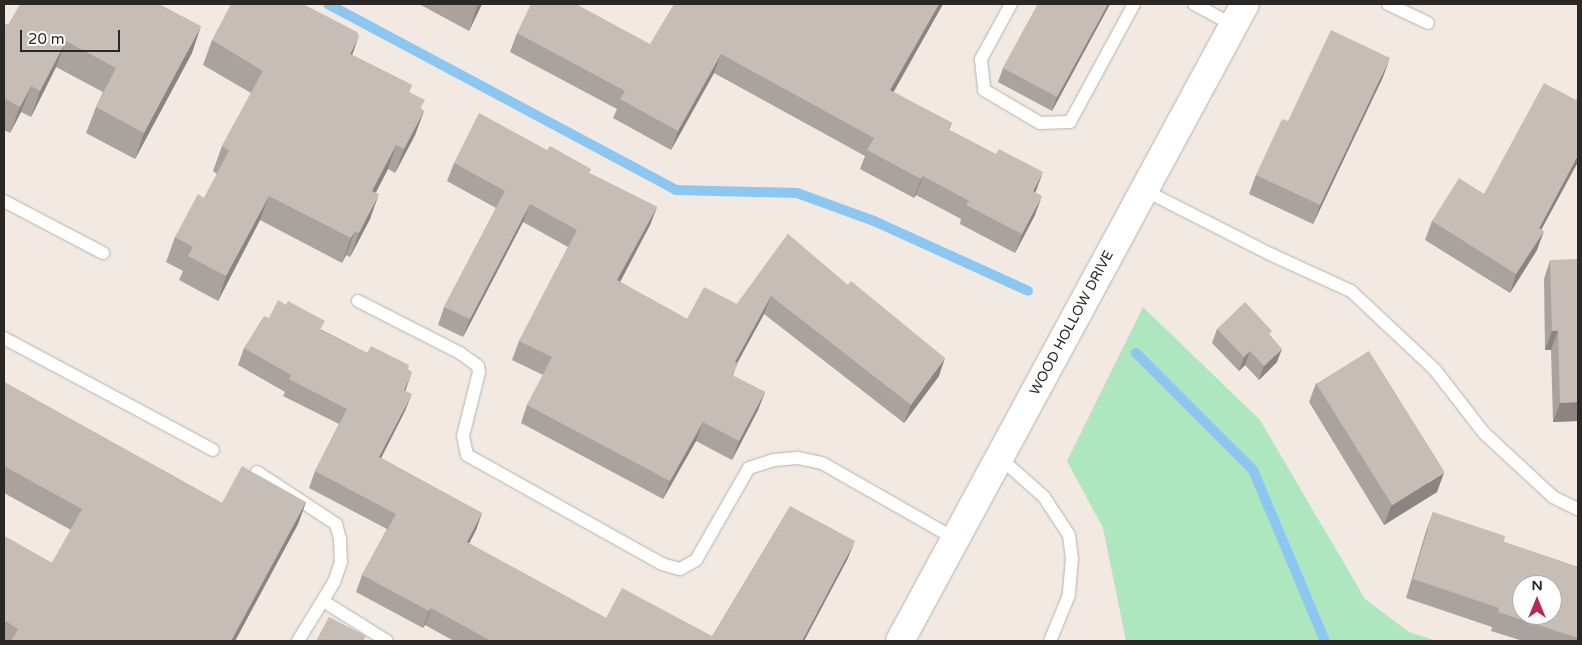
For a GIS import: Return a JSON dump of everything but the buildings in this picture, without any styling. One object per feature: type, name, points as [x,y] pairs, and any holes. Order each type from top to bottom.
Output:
[{"type":"street","name":"WOOD HOLLOW DRIVE","points":[[900,641],[1239,14]]},
{"type":"lane","points":[[1011,4],[981,59],[984,90],[1040,123],[1070,122],[1134,4]]},
{"type":"lane","points":[[1194,4],[1239,14]]},
{"type":"lane","points":[[1388,4],[1428,23]]},
{"type":"lane","points":[[1144,190],[1270,254],[1351,291],[1435,370],[1484,433],[1553,497],[1578,509]]},
{"type":"lane","points":[[4,201],[103,253]]},
{"type":"lane","points":[[358,301],[460,352],[478,366],[479,372],[463,436],[468,455],[662,564],[680,569],[696,560],[749,468],[774,460],[798,458],[822,463],[955,539]]},
{"type":"lane","points":[[4,338],[213,450]]},
{"type":"lane","points":[[999,457],[1044,497],[1069,535],[1072,558],[1069,595],[1050,641]]},
{"type":"lane","points":[[257,472],[336,524],[341,562],[323,602],[298,641]]},
{"type":"lane","points":[[323,602],[387,641]]},
{"type":"green space","points":[[1143,307],[1260,420],[1365,599],[1409,632],[1437,641],[1126,641],[1103,528],[1067,461]]},
{"type":"waterway","points":[[328,4],[676,190],[797,193],[874,221],[1028,291]]},
{"type":"waterway","points":[[1136,353],[1253,470],[1325,641]]}]
